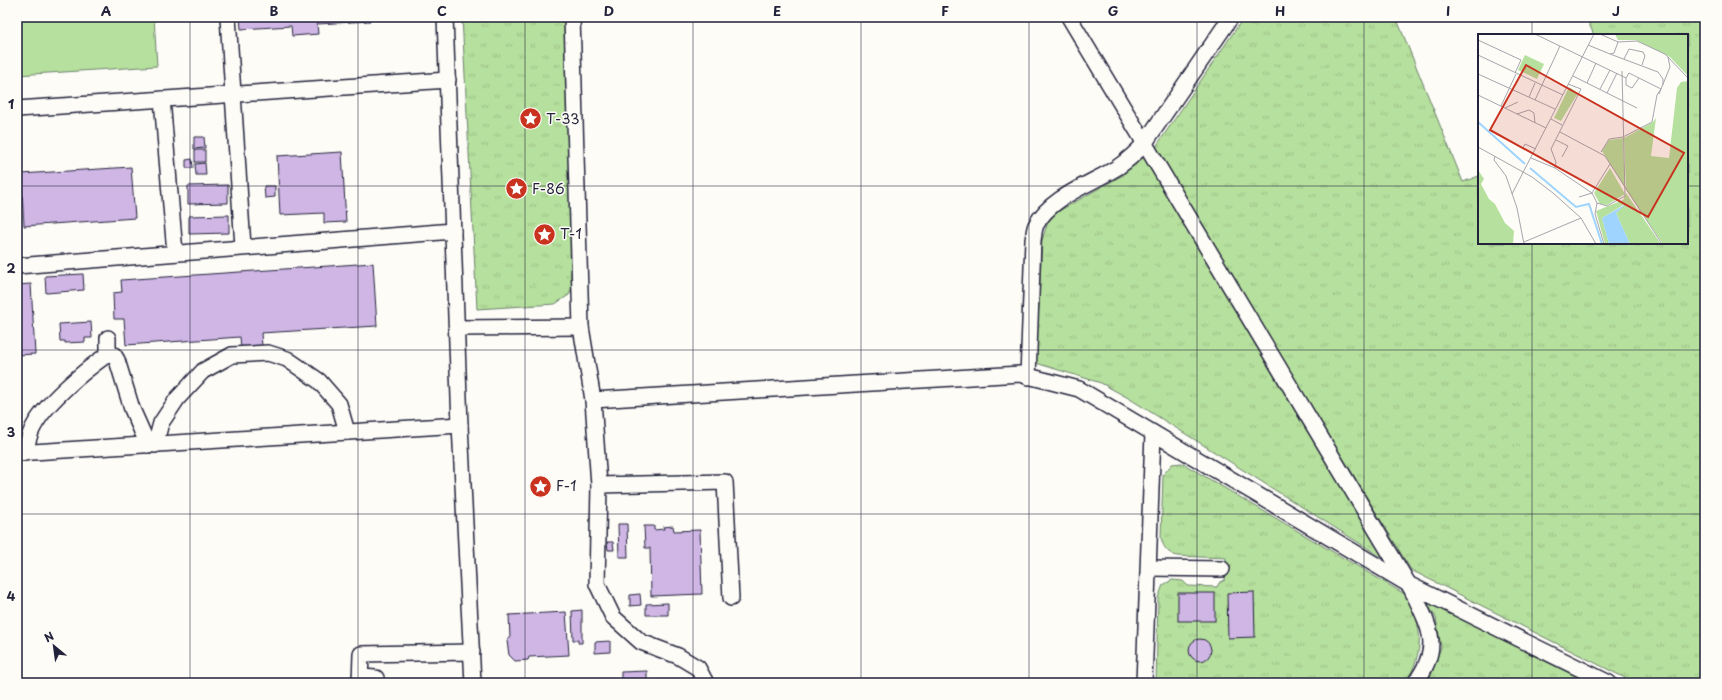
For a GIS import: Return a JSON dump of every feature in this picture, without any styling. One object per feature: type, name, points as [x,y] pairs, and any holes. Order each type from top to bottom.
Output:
[{"type":"lane","points":[[228,17],[243,247]]},
{"type":"lane","points":[[445,17],[460,425],[473,683]]},
{"type":"lane","points":[[572,17],[581,327],[593,400],[599,485],[597,584],[613,617],[641,642],[678,656],[698,668],[706,683]]},
{"type":"lane","points":[[1069,17],[1408,584],[1429,627],[1432,652],[1424,671],[1415,683]]},
{"type":"lane","points":[[1028,377],[1033,240],[1035,226],[1046,211],[1059,200],[1119,166],[1135,154],[1144,144],[1231,17]]},
{"type":"lane","points":[[17,108],[448,80]]},
{"type":"lane","points":[[162,99],[175,253]]},
{"type":"lane","points":[[17,266],[453,230]]},
{"type":"lane","points":[[457,328],[581,327]]},
{"type":"lane","points":[[108,338],[108,354]]},
{"type":"lane","points":[[152,445],[161,423],[177,399],[203,371],[232,355],[268,353],[287,359],[319,381],[339,404],[347,432]]},
{"type":"lane","points":[[152,445],[132,409],[117,360],[114,355],[108,354],[74,381],[38,420],[21,453],[152,445],[460,425]]},
{"type":"lane","points":[[593,400],[1020,374],[1079,389],[1408,584],[1609,683]]},
{"type":"lane","points":[[1144,683],[1154,433]]},
{"type":"lane","points":[[599,485],[725,482],[731,598]]},
{"type":"lane","points":[[1149,568],[1222,569]]},
{"type":"lane","points":[[376,678],[360,680],[360,654],[472,652]]},
{"type":"green space","points":[[17,17],[154,17],[157,66],[17,75]]},
{"type":"green space","points":[[462,17],[567,17],[574,281],[569,295],[555,304],[477,309]]},
{"type":"green space","points":[[1244,17],[1396,17],[1463,182],[1478,176],[1478,244],[1688,244],[1688,34],[1594,34],[1586,17],[1705,17],[1705,683],[1635,683],[1411,570],[1155,148]]},
{"type":"green space","points":[[1145,154],[1391,563],[1130,399],[1101,383],[1036,363],[1042,240],[1048,222],[1057,212],[1123,175]]},
{"type":"green space","points":[[1182,463],[1408,596],[1417,619],[1419,640],[1416,661],[1406,683],[1156,683],[1158,598],[1163,585],[1172,580],[1183,581],[1188,586],[1217,587],[1219,583],[1225,580],[1226,558],[1177,556],[1168,551],[1163,544],[1161,537],[1163,475],[1172,464]]},
{"type":"green space","points":[[1426,602],[1590,683],[1425,683],[1431,675],[1441,647],[1436,618]]},
{"type":"building","points":[[240,17],[369,17],[370,21],[317,24],[318,34],[292,36],[291,26],[241,29]]},
{"type":"building","points":[[194,137],[204,137],[205,148],[194,149]]},
{"type":"building","points":[[195,150],[205,150],[205,162],[195,162]]},
{"type":"building","points":[[342,152],[346,222],[324,223],[324,213],[280,215],[277,156]]},
{"type":"building","points":[[192,159],[193,168],[186,168],[186,160]]},
{"type":"building","points":[[205,163],[206,175],[196,175],[195,164]]},
{"type":"building","points":[[131,167],[135,218],[24,226],[21,174]]},
{"type":"building","points":[[228,185],[228,203],[188,204],[188,186]]},
{"type":"building","points":[[264,186],[275,186],[275,197],[265,198]]},
{"type":"building","points":[[229,215],[229,233],[189,234],[189,216]]},
{"type":"building","points":[[373,263],[377,326],[261,333],[263,359],[242,361],[240,337],[126,345],[124,319],[114,319],[113,293],[122,292],[121,280]]},
{"type":"building","points":[[83,274],[84,290],[46,293],[45,276]]},
{"type":"building","points":[[31,284],[35,354],[17,355],[17,285]]},
{"type":"building","points":[[91,322],[92,338],[85,338],[85,342],[65,343],[65,341],[60,341],[59,324]]},
{"type":"building","points":[[618,524],[627,524],[628,557],[619,557]]},
{"type":"building","points":[[644,526],[654,526],[654,530],[673,526],[674,531],[700,530],[702,594],[651,596],[650,548],[645,548]]},
{"type":"building","points":[[607,542],[613,542],[614,550],[608,550]]},
{"type":"building","points":[[1254,592],[1255,637],[1228,638],[1227,593]]},
{"type":"building","points":[[1178,593],[1215,593],[1215,621],[1178,621]]},
{"type":"building","points":[[640,594],[641,605],[630,606],[630,595]]},
{"type":"building","points":[[668,603],[668,615],[646,615],[646,604]]},
{"type":"building","points":[[582,610],[582,643],[578,643],[578,640],[573,640],[572,611]]},
{"type":"building","points":[[566,612],[569,655],[529,657],[528,660],[515,661],[509,655],[507,641],[510,638],[509,615]]},
{"type":"building","points":[[1200,639],[1208,642],[1211,650],[1208,658],[1200,661],[1192,658],[1189,650],[1192,642]]},
{"type":"building","points":[[610,641],[610,652],[595,653],[595,642]]},
{"type":"building","points":[[647,671],[647,683],[621,683],[621,672]]},
{"type":"place","name":"T-33","points":[[531,119]]},
{"type":"place","name":"F-86","points":[[516,189]]},
{"type":"place","name":"T-1","points":[[544,234]]},
{"type":"place","name":"F-1","points":[[540,486]]}]
